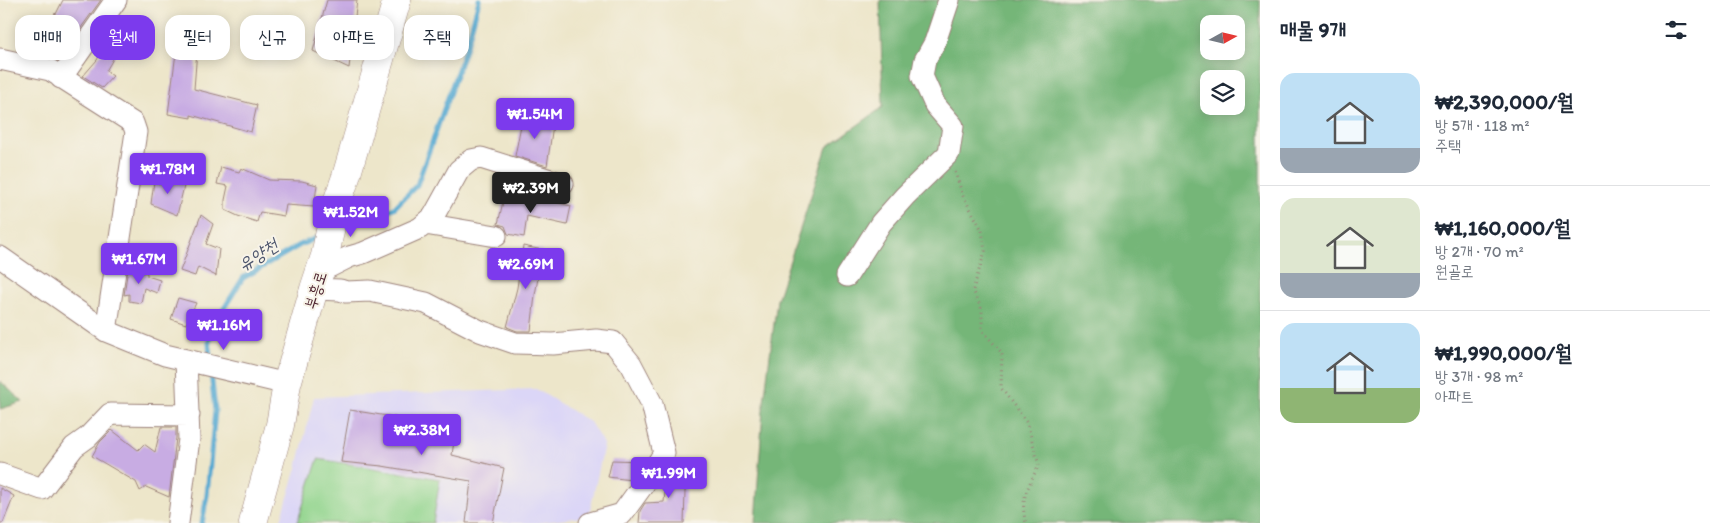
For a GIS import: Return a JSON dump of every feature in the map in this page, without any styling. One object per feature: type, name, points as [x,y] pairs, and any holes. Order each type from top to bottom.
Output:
[{"type":"main road","name":"부흥로","points":[[253,523],[280,425],[287,384],[320,272],[334,211],[397,0]]},
{"type":"street","points":[[61,78],[116,0]]},
{"type":"street","points":[[847,276],[882,223],[905,196],[949,153],[953,126],[935,106],[922,76],[925,60],[935,42],[949,0]]},
{"type":"street","points":[[0,59],[50,70],[133,123],[136,132],[106,331]]},
{"type":"street","points":[[563,184],[481,158],[472,160],[459,170],[433,217],[420,228],[364,253],[349,257],[320,272],[340,290],[346,292],[370,291],[426,304],[480,331],[515,343],[553,344],[596,340],[613,342],[631,364],[652,404],[664,453],[622,514],[590,523]]},
{"type":"street","points":[[425,224],[496,236]]},
{"type":"street","points":[[0,258],[106,331],[165,355],[287,384]]},
{"type":"street","points":[[178,523],[189,439],[188,415],[192,362]]},
{"type":"street","points":[[0,474],[42,489],[74,447],[88,437],[110,414],[188,415]]},
{"type":"path","points":[[949,153],[963,196],[982,230],[985,251],[973,290],[982,310],[982,330],[1002,354],[1001,388],[1027,423],[1039,465],[1026,490],[1023,513],[1026,523]]},
{"type":"shaded area","points":[[536,389],[590,422],[604,445],[589,516],[538,523],[280,523],[297,468],[314,397]]},
{"type":"green space","points":[[880,0],[1260,0],[1260,523],[755,523],[763,410],[777,300],[827,147],[883,107]]},
{"type":"green space","points":[[0,381],[23,402],[0,409]]},
{"type":"green space","points":[[318,459],[440,479],[433,523],[297,523]]},
{"type":"building","points":[[63,0],[101,0],[80,29],[80,15],[54,15]]},
{"type":"building","points":[[327,0],[357,0],[355,15],[323,15]]},
{"type":"building","points":[[97,60],[112,60],[106,71],[113,76],[102,88],[83,76]]},
{"type":"building","points":[[175,60],[196,60],[194,89],[257,105],[251,132],[191,115],[191,118],[168,114]]},
{"type":"building","points":[[332,60],[350,60],[349,68]]},
{"type":"building","points":[[534,114],[554,118],[547,166],[515,156],[522,120],[533,123]]},
{"type":"building","points":[[221,167],[239,172],[241,168],[269,180],[302,181],[317,185],[314,207],[286,205],[284,216],[260,212],[257,222],[238,216],[225,210],[228,186],[217,184]]},
{"type":"building","points":[[167,177],[185,182],[177,215],[151,204],[154,181],[167,186]]},
{"type":"building","points":[[504,197],[535,201],[535,197],[571,206],[567,225],[527,216],[524,237],[508,234],[505,226],[498,224]]},
{"type":"building","points":[[201,215],[213,224],[206,244],[219,249],[216,276],[198,267],[195,276],[180,271]]},
{"type":"building","points":[[523,246],[543,250],[531,331],[517,331],[507,327],[517,288]]},
{"type":"building","points":[[128,268],[147,273],[147,276],[160,280],[157,293],[144,288],[141,303],[129,301],[129,294],[124,295]]},
{"type":"building","points":[[178,298],[196,303],[186,324],[171,319]]},
{"type":"building","points":[[350,410],[456,427],[452,455],[504,468],[493,523],[466,523],[471,481],[382,466],[341,462]]},
{"type":"building","points":[[161,427],[176,427],[169,497],[146,487],[140,491],[136,482],[92,456],[100,442],[112,430],[138,450],[144,444],[155,452]]},
{"type":"building","points":[[612,460],[643,461],[631,480],[608,477]]},
{"type":"building","points":[[674,461],[686,462],[684,523],[639,523],[640,511],[645,503],[664,502],[667,472]]},
{"type":"building","points":[[0,488],[14,496],[3,523],[0,523]]},
{"type":"waterway","name":"유양천","points":[[339,229],[394,208],[417,185],[468,41],[479,0]]},
{"type":"waterway","name":"유양천","points":[[210,361],[209,341],[223,310],[243,278],[300,245],[319,237]]},
{"type":"waterway","name":"유양천","points":[[202,523],[207,495],[215,411],[211,372]]}]
